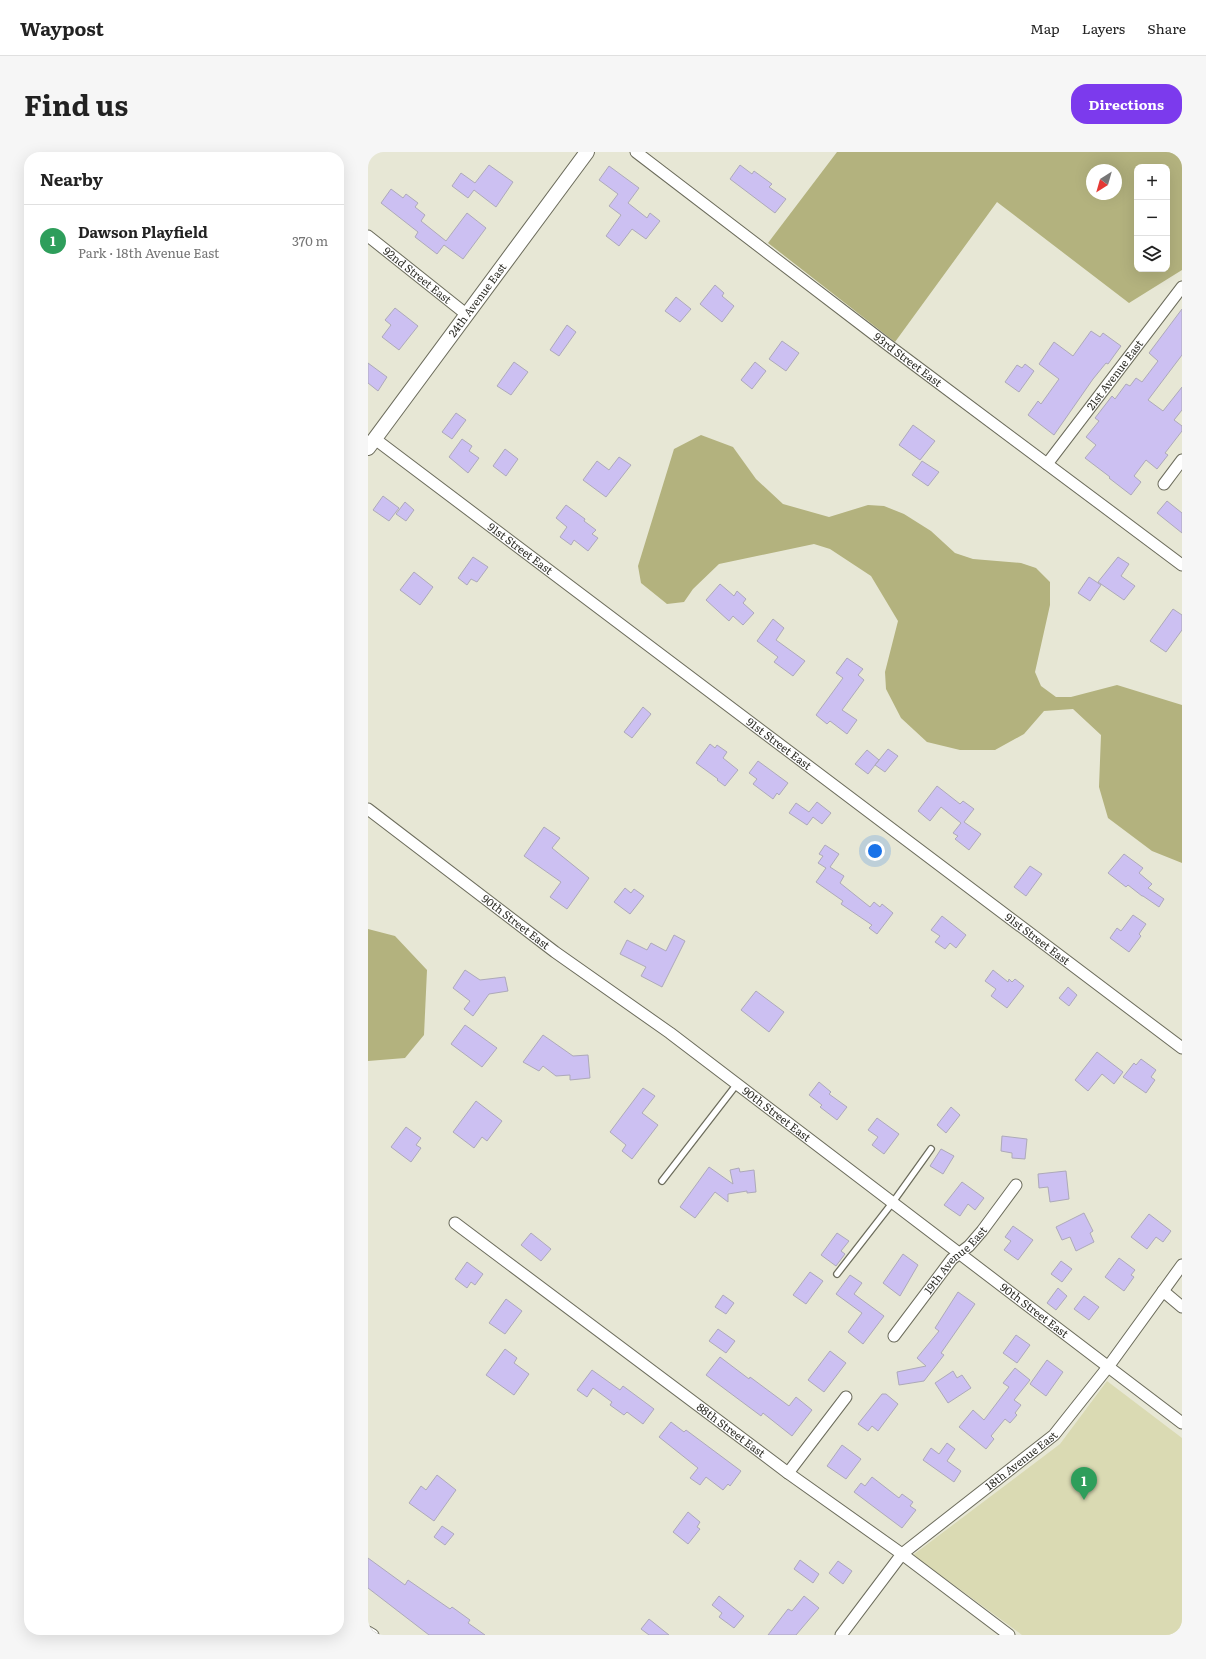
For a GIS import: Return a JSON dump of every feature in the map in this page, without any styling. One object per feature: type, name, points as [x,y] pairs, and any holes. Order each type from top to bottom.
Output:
[{"type":"street","name":"24th Avenue East","points":[[372,444],[466,314],[587,152]]},
{"type":"street","name":"93rd Street East","points":[[636,152],[888,345],[1182,565]]},
{"type":"street","name":"92nd Street East","points":[[368,236],[466,314]]},
{"type":"street","name":"21st Avenue East","points":[[1047,464],[1182,286]]},
{"type":"street","name":"91st Street East","points":[[372,444],[1182,1048]]},
{"type":"street","points":[[1164,484],[1182,460]]},
{"type":"street","name":"90th Street East","points":[[368,809],[555,952],[670,1033],[1182,1423]]},
{"type":"street","name":"19th Avenue East","points":[[894,1336],[952,1259],[960,1254],[982,1231],[1016,1185]]},
{"type":"street","name":"88th Street East","points":[[455,1223],[788,1473],[902,1554],[1009,1635]]},
{"type":"street","name":"18th Avenue East","points":[[841,1635],[902,1554],[1054,1435],[1108,1366],[1182,1265]]},
{"type":"street","points":[[1163,1291],[1182,1307]]},
{"type":"street","points":[[788,1473],[846,1397]]},
{"type":"street","points":[[368,1632],[373,1635]]},
{"type":"lane","points":[[662,1181],[737,1084]]},
{"type":"lane","points":[[837,1274],[931,1149]]},
{"type":"green space","points":[[1107,1381],[1182,1438],[1182,1635],[1022,1635],[913,1555],[1060,1444]]},
{"type":"shaded area","points":[[837,152],[1182,152],[1182,270],[1129,303],[997,202],[895,342],[768,243]]},
{"type":"shaded area","points":[[701,435],[733,447],[756,479],[783,504],[829,517],[868,505],[884,506],[904,514],[931,531],[955,553],[973,559],[1021,563],[1036,568],[1050,582],[1050,605],[1035,672],[1041,686],[1056,697],[1071,697],[1117,685],[1182,705],[1182,863],[1152,851],[1108,818],[1099,787],[1101,735],[1073,709],[1044,711],[1024,734],[995,750],[960,750],[927,742],[901,718],[886,689],[885,672],[898,621],[871,576],[830,549],[814,544],[719,564],[693,589],[684,602],[667,604],[641,583],[638,566],[674,449]]},
{"type":"shaded area","points":[[368,929],[395,936],[427,970],[424,1035],[405,1058],[368,1061]]},
{"type":"building","points":[[489,165],[513,182],[496,207],[474,190],[468,198],[452,186],[461,173],[475,183]]},
{"type":"building","points":[[740,165],[752,174],[754,171],[772,184],[769,187],[786,199],[775,213],[730,179]]},
{"type":"building","points":[[609,166],[639,188],[628,203],[647,218],[650,213],[660,221],[646,239],[632,229],[619,246],[606,236],[621,215],[609,206],[618,194],[599,180]]},
{"type":"building","points":[[391,189],[403,198],[406,194],[418,203],[415,207],[425,215],[421,221],[446,241],[467,213],[486,228],[463,259],[444,245],[437,254],[415,237],[418,232],[381,203]]},
{"type":"building","points":[[715,285],[724,293],[722,296],[734,306],[722,322],[700,304]]},
{"type":"building","points":[[676,297],[691,309],[680,322],[665,311]]},
{"type":"building","points":[[395,308],[418,326],[399,350],[382,337],[391,325],[385,320]]},
{"type":"building","points":[[1182,309],[1182,355],[1148,400],[1163,411],[1182,387],[1182,410],[1174,420],[1182,426],[1182,431],[1165,453],[1168,455],[1157,469],[1146,460],[1134,476],[1141,482],[1131,495],[1085,458],[1096,445],[1086,437],[1099,421],[1095,418],[1112,396],[1115,399],[1126,384],[1130,386],[1136,378],[1142,382],[1158,361],[1149,353]]},
{"type":"building","points":[[567,325],[576,332],[559,356],[550,350]]},
{"type":"building","points":[[1091,331],[1100,337],[1103,333],[1121,346],[1108,364],[1106,363],[1093,379],[1054,435],[1028,415],[1038,401],[1041,404],[1059,379],[1039,364],[1054,342],[1073,356]]},
{"type":"building","points":[[782,341],[799,353],[786,371],[769,359]]},
{"type":"building","points":[[514,362],[528,372],[511,395],[497,386]]},
{"type":"building","points":[[755,362],[766,371],[752,389],[741,380]]},
{"type":"building","points":[[368,363],[387,377],[378,391],[368,383]]},
{"type":"building","points":[[1025,364],[1034,371],[1019,392],[1005,382],[1017,365],[1022,368]]},
{"type":"building","points":[[456,413],[466,420],[452,439],[442,432]]},
{"type":"building","points":[[913,425],[935,441],[920,460],[899,445]]},
{"type":"building","points":[[462,439],[472,446],[469,451],[479,458],[468,473],[449,457]]},
{"type":"building","points":[[505,449],[518,459],[506,476],[493,466]]},
{"type":"building","points":[[619,457],[631,465],[606,497],[583,480],[597,461],[609,470]]},
{"type":"building","points":[[922,461],[939,472],[928,486],[912,475]]},
{"type":"building","points":[[383,496],[399,508],[389,521],[373,510]]},
{"type":"building","points":[[1167,501],[1182,513],[1182,533],[1157,513]]},
{"type":"building","points":[[405,502],[414,510],[406,521],[396,514]]},
{"type":"building","points":[[566,505],[585,519],[584,521],[596,530],[592,534],[598,538],[588,551],[574,540],[571,545],[560,537],[567,527],[556,518]]},
{"type":"building","points":[[473,557],[488,567],[477,582],[471,579],[467,585],[458,578]]},
{"type":"building","points":[[1118,557],[1129,564],[1121,576],[1135,586],[1124,600],[1098,582]]},
{"type":"building","points":[[414,572],[433,587],[420,605],[400,590]]},
{"type":"building","points":[[1089,577],[1101,585],[1090,601],[1078,593]]},
{"type":"building","points":[[720,584],[734,596],[737,591],[746,599],[743,603],[754,613],[743,625],[733,616],[729,621],[706,600]]},
{"type":"building","points":[[1173,609],[1182,615],[1182,630],[1166,652],[1150,641]]},
{"type":"building","points":[[773,619],[784,628],[776,640],[805,661],[793,676],[774,662],[778,657],[757,641]]},
{"type":"building","points":[[847,658],[863,669],[858,675],[864,680],[842,710],[857,720],[847,734],[830,721],[827,724],[816,715],[843,678],[836,673]]},
{"type":"building","points":[[643,707],[651,714],[632,738],[624,732]]},
{"type":"building","points":[[710,744],[715,748],[717,745],[727,752],[723,758],[738,770],[725,786],[696,763]]},
{"type":"building","points":[[888,749],[898,756],[885,772],[875,765]]},
{"type":"building","points":[[867,750],[879,760],[868,774],[855,764]]},
{"type":"building","points":[[758,761],[788,783],[779,795],[777,793],[773,799],[753,784],[757,779],[749,773]]},
{"type":"building","points":[[937,786],[960,804],[963,801],[974,809],[964,822],[981,834],[969,850],[955,839],[958,836],[953,833],[961,823],[941,807],[930,821],[918,811]]},
{"type":"building","points":[[817,802],[831,813],[822,824],[813,817],[807,825],[789,813],[796,803],[809,812]]},
{"type":"building","points":[[544,827],[560,838],[552,848],[589,878],[567,909],[550,897],[561,882],[524,856]]},
{"type":"building","points":[[825,845],[839,854],[830,867],[844,876],[840,883],[870,907],[874,902],[880,907],[882,904],[893,913],[877,934],[869,928],[872,925],[841,904],[843,901],[816,882],[826,868],[818,863],[823,856],[819,854]]},
{"type":"building","points":[[1124,854],[1143,868],[1139,873],[1152,884],[1148,888],[1164,899],[1159,907],[1128,885],[1126,887],[1108,873]]},
{"type":"building","points":[[1030,866],[1042,874],[1026,896],[1014,887]]},
{"type":"building","points":[[625,888],[631,893],[634,889],[644,896],[630,914],[614,902]]},
{"type":"building","points":[[1133,915],[1146,924],[1139,934],[1141,936],[1129,952],[1110,938],[1117,928],[1121,931]]},
{"type":"building","points":[[942,916],[966,935],[956,948],[950,943],[945,949],[935,942],[940,936],[931,930]]},
{"type":"building","points":[[674,935],[685,941],[662,987],[641,976],[646,967],[620,954],[627,940],[647,950],[651,943],[666,951]]},
{"type":"building","points":[[465,970],[480,980],[505,977],[508,991],[489,994],[473,1016],[464,1009],[470,1001],[453,988]]},
{"type":"building","points":[[993,970],[1008,982],[1009,979],[1012,982],[1015,979],[1024,986],[1007,1008],[991,996],[996,989],[985,981]]},
{"type":"building","points":[[1068,987],[1077,995],[1069,1006],[1059,998]]},
{"type":"building","points":[[756,991],[784,1012],[769,1032],[741,1010]]},
{"type":"building","points":[[465,1025],[497,1048],[482,1067],[451,1044]]},
{"type":"building","points":[[543,1035],[573,1056],[588,1055],[590,1078],[570,1080],[570,1075],[556,1076],[543,1066],[539,1071],[523,1062]]},
{"type":"building","points":[[1097,1052],[1123,1072],[1114,1084],[1102,1074],[1088,1091],[1075,1080]]},
{"type":"building","points":[[1141,1059],[1156,1070],[1151,1077],[1155,1080],[1146,1093],[1123,1077],[1134,1063],[1136,1065]]},
{"type":"building","points":[[819,1082],[831,1092],[829,1094],[847,1107],[837,1120],[820,1107],[822,1105],[809,1095]]},
{"type":"building","points":[[643,1088],[655,1096],[642,1113],[658,1125],[632,1159],[622,1151],[626,1145],[610,1132]]},
{"type":"building","points":[[476,1101],[502,1121],[487,1141],[482,1137],[474,1148],[453,1132]]},
{"type":"building","points":[[951,1107],[960,1115],[946,1133],[937,1125]]},
{"type":"building","points":[[877,1118],[899,1134],[884,1154],[872,1145],[878,1137],[868,1130]]},
{"type":"building","points":[[406,1127],[421,1138],[416,1145],[421,1148],[411,1162],[391,1147]]},
{"type":"building","points":[[1002,1136],[1027,1139],[1025,1159],[1012,1158],[1012,1153],[1001,1151]]},
{"type":"building","points":[[941,1149],[954,1156],[943,1174],[930,1166]]},
{"type":"building","points":[[709,1167],[733,1184],[730,1170],[739,1168],[740,1172],[754,1170],[756,1192],[747,1193],[747,1191],[728,1194],[728,1202],[715,1192],[695,1218],[680,1207]]},
{"type":"building","points":[[1066,1171],[1069,1199],[1050,1202],[1048,1187],[1039,1188],[1038,1174]]},
{"type":"building","points":[[962,1182],[984,1198],[975,1210],[968,1204],[960,1216],[944,1205]]},
{"type":"building","points":[[1084,1213],[1093,1231],[1090,1233],[1094,1242],[1076,1251],[1070,1237],[1062,1240],[1056,1227]]},
{"type":"building","points":[[1149,1214],[1171,1231],[1163,1242],[1156,1237],[1147,1249],[1131,1237]]},
{"type":"building","points":[[1013,1226],[1033,1240],[1018,1260],[1004,1250],[1011,1241],[1005,1237]]},
{"type":"building","points":[[531,1233],[551,1249],[541,1261],[521,1245]]},
{"type":"building","points":[[837,1233],[849,1241],[841,1251],[845,1254],[836,1266],[821,1255]]},
{"type":"building","points":[[903,1254],[918,1265],[900,1296],[883,1283]]},
{"type":"building","points":[[1119,1258],[1135,1270],[1131,1275],[1134,1277],[1124,1291],[1105,1277]]},
{"type":"building","points":[[1061,1261],[1072,1269],[1062,1282],[1051,1274]]},
{"type":"building","points":[[467,1262],[483,1274],[475,1285],[471,1282],[467,1288],[455,1279]]},
{"type":"building","points":[[810,1272],[823,1281],[806,1304],[793,1295]]},
{"type":"building","points":[[850,1275],[862,1283],[854,1294],[884,1316],[863,1344],[848,1332],[862,1313],[836,1294]]},
{"type":"building","points":[[1058,1288],[1067,1296],[1056,1310],[1047,1303]]},
{"type":"building","points":[[958,1292],[975,1304],[941,1353],[944,1355],[924,1381],[899,1385],[897,1372],[926,1366],[917,1358],[939,1331],[935,1328]]},
{"type":"building","points":[[723,1295],[734,1303],[726,1314],[715,1307]]},
{"type":"building","points":[[1084,1296],[1099,1307],[1089,1320],[1074,1309]]},
{"type":"building","points":[[506,1299],[522,1311],[505,1334],[489,1323]]},
{"type":"building","points":[[718,1329],[735,1341],[726,1353],[709,1341]]},
{"type":"building","points":[[1016,1335],[1030,1345],[1017,1363],[1003,1353]]},
{"type":"building","points":[[505,1349],[517,1358],[514,1363],[529,1374],[514,1395],[486,1375]]},
{"type":"building","points":[[830,1351],[846,1363],[824,1392],[808,1380]]},
{"type":"building","points":[[720,1357],[789,1406],[796,1397],[812,1410],[792,1436],[763,1413],[761,1416],[706,1375]]},
{"type":"building","points":[[1047,1360],[1063,1372],[1046,1396],[1030,1384]]},
{"type":"building","points":[[1015,1368],[1030,1380],[1014,1400],[1021,1405],[1015,1413],[1017,1415],[1010,1423],[1005,1419],[991,1436],[994,1439],[986,1449],[959,1427],[973,1410],[984,1420],[1009,1387],[1003,1383]]},
{"type":"building","points":[[592,1370],[620,1390],[623,1386],[654,1409],[643,1424],[627,1412],[624,1415],[610,1405],[612,1402],[593,1388],[587,1397],[577,1390]]},
{"type":"building","points":[[953,1371],[957,1378],[962,1375],[971,1388],[948,1403],[935,1383]]},
{"type":"building","points":[[882,1394],[886,1394],[898,1404],[878,1431],[872,1426],[868,1431],[858,1424]]},
{"type":"building","points":[[671,1422],[684,1432],[686,1430],[741,1471],[730,1486],[728,1484],[723,1490],[706,1477],[700,1485],[690,1478],[698,1468],[659,1437]]},
{"type":"building","points":[[947,1443],[955,1449],[947,1461],[961,1471],[954,1482],[923,1460],[931,1448],[939,1454]]},
{"type":"building","points":[[842,1445],[861,1459],[846,1479],[827,1466]]},
{"type":"building","points":[[437,1475],[456,1490],[434,1521],[409,1503],[421,1486],[426,1490]]},
{"type":"building","points":[[872,1477],[899,1498],[902,1494],[913,1502],[910,1506],[916,1510],[902,1528],[854,1492],[861,1483],[865,1486]]},
{"type":"building","points":[[688,1512],[700,1522],[697,1527],[700,1529],[688,1544],[673,1532]]},
{"type":"building","points":[[442,1526],[454,1534],[445,1545],[434,1537]]},
{"type":"building","points":[[368,1558],[405,1585],[408,1580],[450,1609],[452,1607],[470,1620],[468,1623],[485,1635],[429,1635],[368,1588]]},
{"type":"building","points":[[800,1560],[819,1574],[813,1583],[794,1569]]},
{"type":"building","points":[[838,1561],[852,1571],[843,1584],[829,1573]]},
{"type":"building","points":[[719,1596],[744,1616],[734,1628],[719,1617],[722,1613],[712,1605]]},
{"type":"building","points":[[804,1596],[819,1608],[796,1635],[768,1635],[788,1609],[792,1611]]},
{"type":"building","points":[[649,1619],[669,1635],[649,1635],[641,1629]]},
{"type":"place","name":"Dawson Playfield","points":[[1084,1500]]}]
